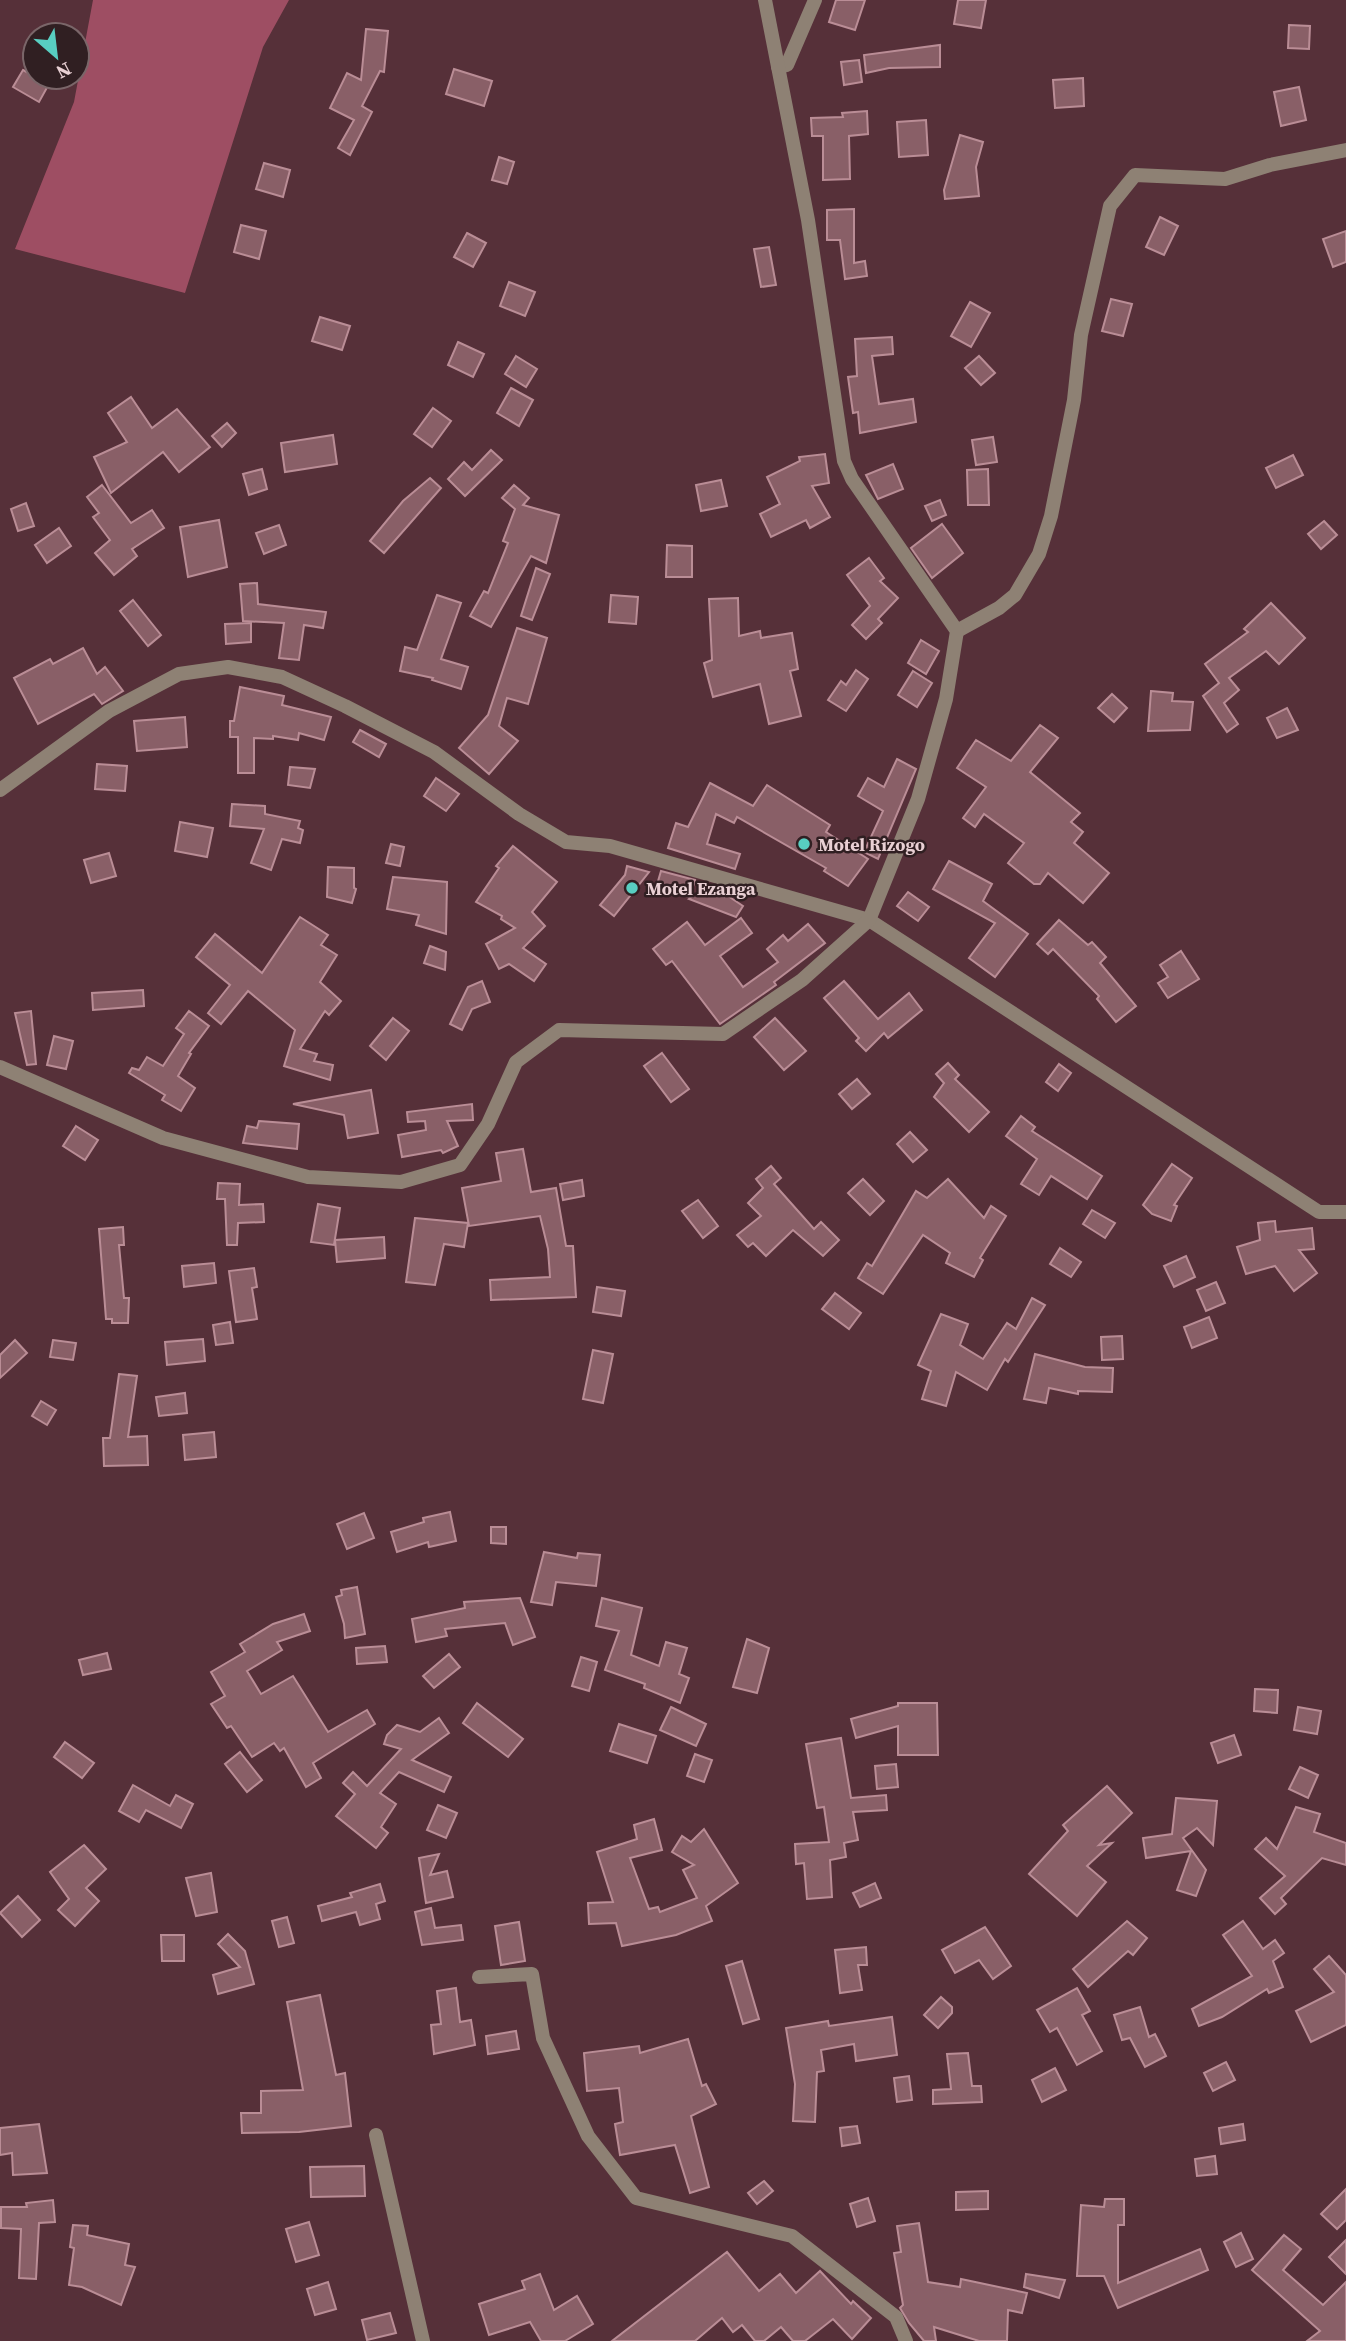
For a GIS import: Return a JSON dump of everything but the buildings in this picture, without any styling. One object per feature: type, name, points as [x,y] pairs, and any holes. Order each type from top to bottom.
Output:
[{"type":"street","points":[[0,1067],[163,1138],[308,1177],[401,1182],[460,1165],[488,1124],[516,1062],[559,1030],[723,1034],[802,980],[869,920],[918,799],[946,699],[957,631],[852,479],[844,461],[808,220],[765,0]]},
{"type":"street","points":[[778,67],[787,65],[815,0]]},
{"type":"street","points":[[957,631],[999,608],[1014,595],[1039,554],[1051,516],[1074,400],[1084,322],[1110,206],[1118,195],[1135,175],[1225,179],[1270,165],[1346,150]]},
{"type":"street","points":[[0,790],[109,710],[179,674],[228,667],[282,677],[435,752],[519,814],[566,842],[610,846],[869,920],[1319,1212],[1346,1212]]},
{"type":"street","points":[[479,1977],[532,1974],[542,2038],[588,2136],[636,2198],[792,2236],[896,2317],[906,2341]]},
{"type":"street","points":[[376,2135],[423,2341]]},
{"type":"shaded area","points":[[93,0],[289,0],[263,47],[185,293],[15,249],[76,91],[91,91],[89,21]]},
{"type":"place","name":"Motel Rizogo","points":[[804,844]]},
{"type":"place","name":"Motel Ezanga","points":[[632,888]]}]
